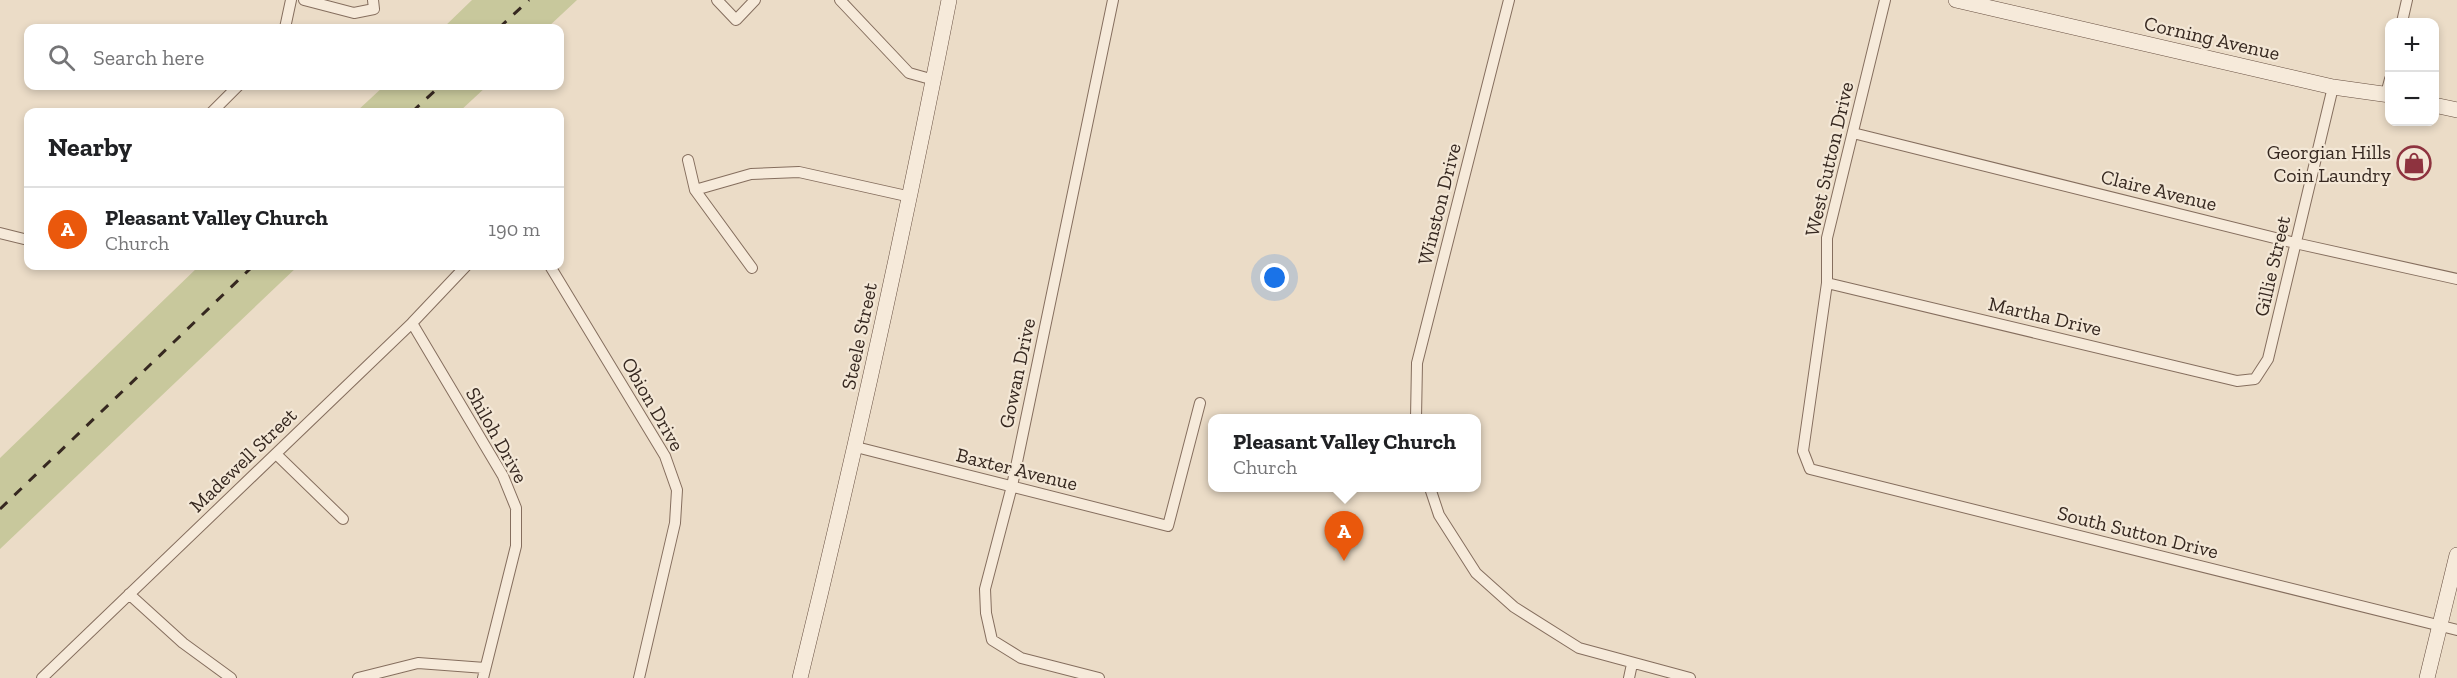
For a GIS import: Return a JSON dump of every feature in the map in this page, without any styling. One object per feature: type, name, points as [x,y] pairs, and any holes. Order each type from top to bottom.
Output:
[{"type":"street","points":[[286,24],[291,0]]},
{"type":"street","points":[[304,0],[354,13],[374,4]]},
{"type":"street","points":[[717,0],[736,20],[755,0]]},
{"type":"street","points":[[840,0],[909,73],[934,80]]},
{"type":"street","name":"Steele Street","points":[[800,678],[856,447],[911,197],[949,0]]},
{"type":"street","name":"Gowan Drive","points":[[1099,678],[1021,658],[992,640],[986,613],[985,589],[1012,486],[1113,0]]},
{"type":"street","name":"Winston Drive","points":[[1416,414],[1417,363],[1509,0]]},
{"type":"street","name":"West Sutton Drive","points":[[1810,469],[1803,451],[1827,283],[1827,238],[1885,0]]},
{"type":"street","name":"Corning Avenue","points":[[1956,0],[2333,87],[2385,89]]},
{"type":"street","points":[[2403,18],[2407,0]]},
{"type":"street","name":"Gillie Street","points":[[2255,379],[2268,359],[2333,87]]},
{"type":"street","points":[[216,108],[234,90]]},
{"type":"street","points":[[2439,106],[2457,110]]},
{"type":"street","name":"Claire Avenue","points":[[1853,133],[2295,243],[2457,279]]},
{"type":"street","points":[[688,160],[695,190],[752,268]]},
{"type":"street","points":[[695,190],[751,174],[799,172],[911,197]]},
{"type":"street","points":[[0,233],[24,239]]},
{"type":"street","name":"Madewell Street","points":[[42,678],[412,323],[462,270]]},
{"type":"street","name":"Obion Drive","points":[[552,270],[665,456],[677,490],[675,523],[639,678]]},
{"type":"street","name":"Martha Drive","points":[[1827,283],[2237,381],[2255,379]]},
{"type":"street","name":"Shiloh Drive","points":[[412,323],[503,476],[516,508],[516,546],[484,673]]},
{"type":"street","name":"Baxter Avenue","points":[[856,447],[1168,526],[1200,404]]},
{"type":"street","points":[[276,454],[343,519]]},
{"type":"street","name":"South Sutton Drive","points":[[1810,469],[2457,630]]},
{"type":"street","points":[[1431,492],[1439,515],[1476,573],[1514,607],[1579,648],[1690,678]]},
{"type":"street","points":[[2427,678],[2457,555]]},
{"type":"street","points":[[129,594],[183,643],[231,678]]},
{"type":"street","points":[[358,678],[418,663],[484,673]]},
{"type":"street","points":[[1629,678],[1632,664]]},
{"type":"green space","points":[[472,0],[577,0],[551,24],[447,24]]},
{"type":"green space","points":[[380,90],[483,90],[463,108],[360,108]]},
{"type":"green space","points":[[195,270],[294,270],[0,549],[0,458]]},
{"type":"railway","points":[[503,24],[529,0]]},
{"type":"railway","points":[[416,108],[436,90]]},
{"type":"railway","points":[[0,509],[249,270]]},
{"type":"place","name":"Georgian Hills Coin Laundry","points":[[2414,163]]},
{"type":"place","name":"Pleasant Valley Church","points":[[1344,561]]}]
